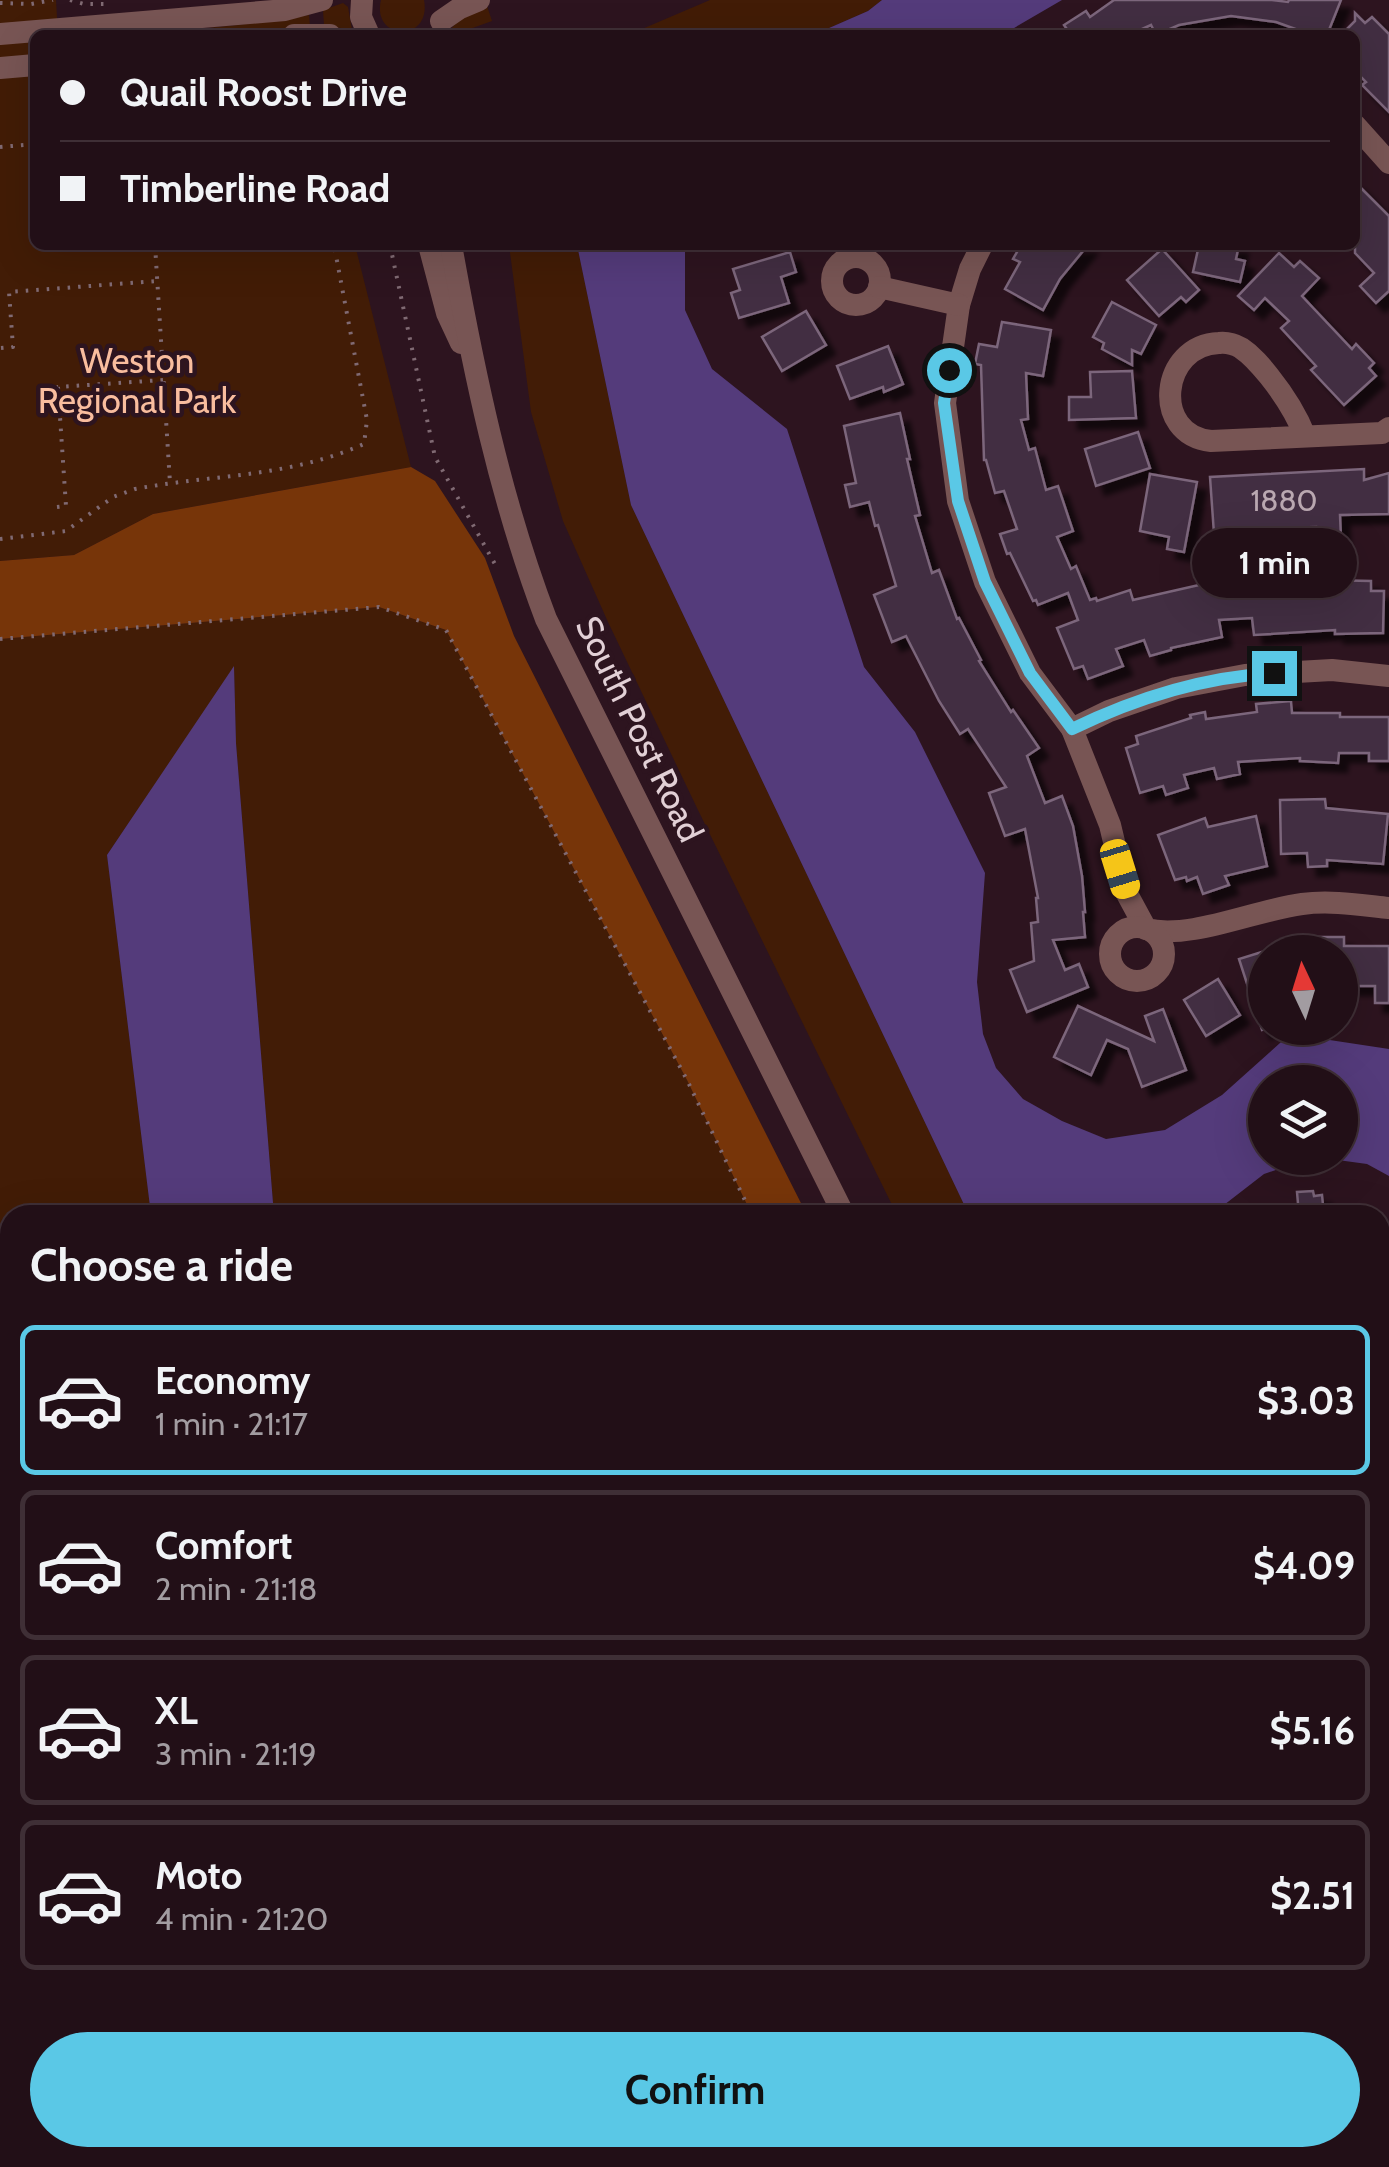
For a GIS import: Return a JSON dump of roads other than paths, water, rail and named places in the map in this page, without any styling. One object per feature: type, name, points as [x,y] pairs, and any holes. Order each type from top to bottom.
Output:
[{"type":"street","points":[[108,30],[285,10],[322,0]]},
{"type":"street","points":[[362,0],[360,17],[366,30]]},
{"type":"street","points":[[438,19],[480,0]]},
{"type":"street","points":[[0,34],[30,33]]},
{"type":"street","points":[[0,68],[30,65]]},
{"type":"street","points":[[1360,131],[1389,163]]},
{"type":"street","points":[[430,250],[446,313],[473,369]]},
{"type":"street","name":"South Post Road","points":[[453,250],[473,369],[513,525],[546,619],[839,1205]]},
{"type":"street","points":[[980,250],[959,305],[944,403],[958,501],[985,582],[1030,673],[1072,729],[1110,825],[1126,892],[1137,915],[1146,928],[1160,932],[1182,931],[1307,903],[1389,908]]},
{"type":"street","points":[[879,287],[959,305]]},
{"type":"street","points":[[1305,436],[1290,402],[1256,359],[1238,346],[1202,345],[1182,359],[1174,373],[1172,408],[1178,423],[1198,440],[1211,441],[1382,433],[1389,428]]},
{"type":"street","points":[[1072,729],[1109,711],[1176,688],[1244,675],[1332,670],[1389,676]]},
{"type":"park label","name":"Weston Regional Park","points":[[137,380]]}]
